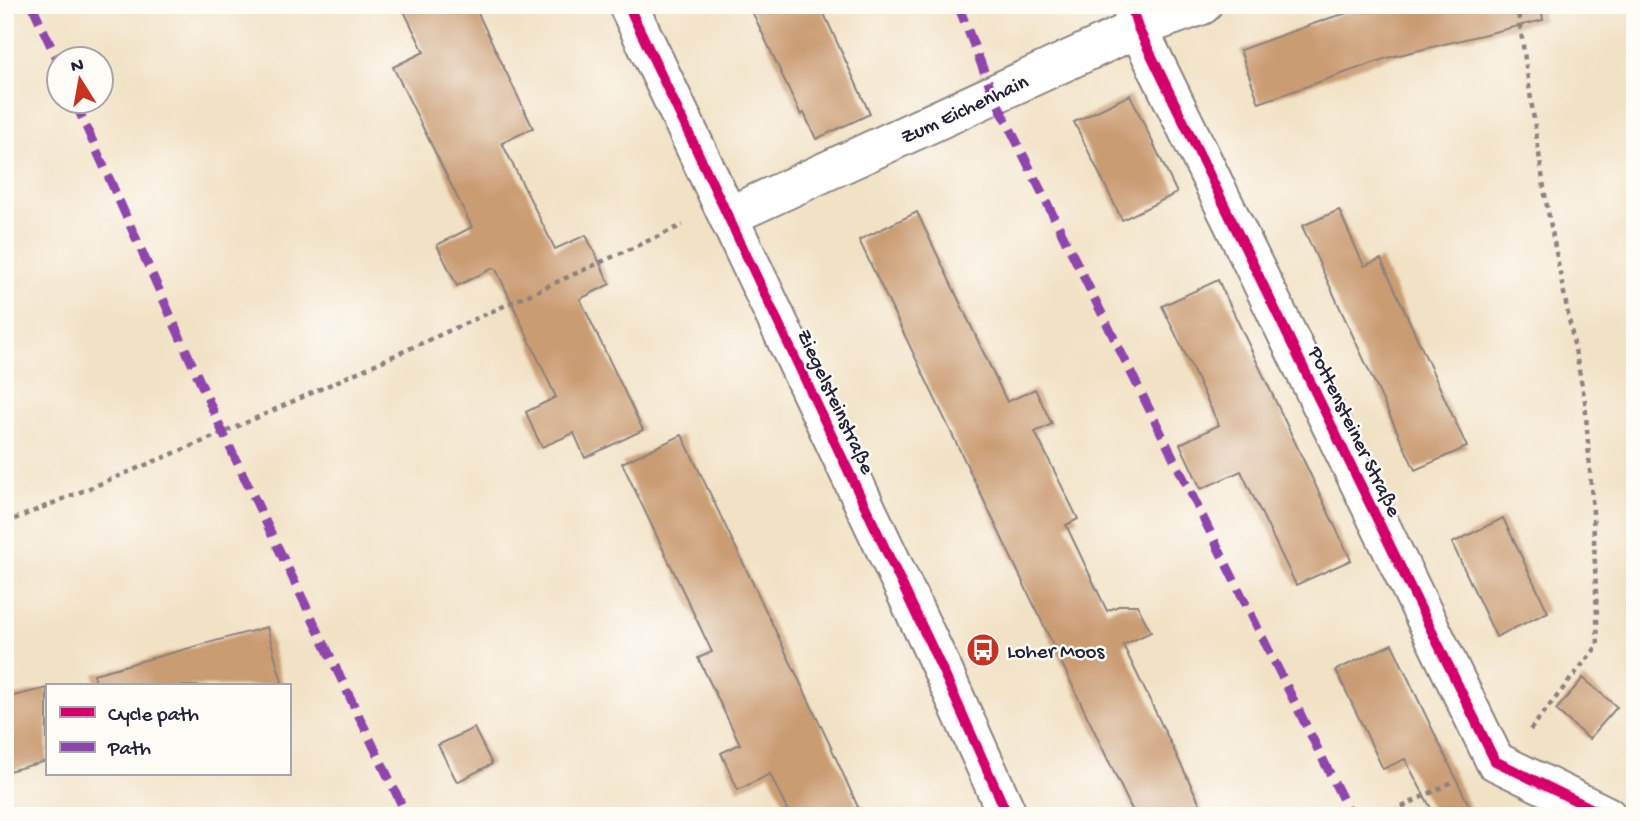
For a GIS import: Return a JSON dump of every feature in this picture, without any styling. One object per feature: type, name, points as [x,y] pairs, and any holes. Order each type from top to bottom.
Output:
[{"type":"street","name":"Ziegelsteinstraße","points":[[628,5],[943,671],[1008,816]]},
{"type":"street","name":"Zum Eichenhain","points":[[729,216],[1135,17],[1202,5]]},
{"type":"street","name":"Pottensteiner Straße","points":[[1135,17],[1495,761]]},
{"type":"street","points":[[1495,761],[1607,816]]},
{"type":"path","points":[[1384,816],[1495,761],[1516,746],[1598,645],[1593,513],[1584,401],[1546,201],[1517,5]]},
{"type":"path","points":[[5,523],[223,432],[708,213],[729,216]]},
{"type":"building","points":[[401,5],[474,5],[533,128],[502,143],[555,249],[586,235],[610,284],[580,299],[643,430],[585,458],[574,433],[542,447],[526,412],[556,397],[496,269],[493,268],[457,286],[437,245],[472,227],[393,67],[424,52]]},
{"type":"building","points":[[749,5],[820,5],[870,114],[816,139],[804,113],[801,115]]},
{"type":"building","points":[[1375,5],[1541,5],[1543,20],[1387,58],[1259,103],[1240,50]]},
{"type":"building","points":[[1130,95],[1177,193],[1122,220],[1074,122]]},
{"type":"building","points":[[1339,210],[1364,266],[1381,259],[1467,447],[1415,470],[1302,226]]},
{"type":"building","points":[[917,212],[1007,402],[1035,389],[1052,424],[1035,432],[1078,519],[1066,525],[1107,611],[1121,605],[1137,605],[1151,632],[1123,645],[1206,816],[1135,816],[859,240]]},
{"type":"building","points":[[1218,280],[1351,560],[1296,585],[1241,471],[1201,489],[1180,444],[1219,425],[1162,306]]},
{"type":"building","points":[[682,435],[862,816],[790,816],[770,774],[738,790],[721,753],[740,744],[698,658],[712,652],[622,463]]},
{"type":"building","points":[[1503,518],[1548,612],[1496,637],[1452,543]]},
{"type":"building","points":[[267,627],[282,684],[96,684],[94,674]]},
{"type":"building","points":[[1392,644],[1474,816],[1435,816],[1405,759],[1383,769],[1336,670]]},
{"type":"building","points":[[1583,678],[1617,707],[1589,739],[1556,710]]},
{"type":"building","points":[[46,688],[46,761],[5,772],[5,698]]},
{"type":"building","points":[[474,728],[492,764],[457,782],[438,745]]},
{"type":"marked path","points":[[32,5],[51,46]]},
{"type":"marked path","points":[[958,5],[993,94],[1351,816]]},
{"type":"marked path","points":[[81,116],[223,433],[407,816]]},
{"type":"cycle path","points":[[628,5],[943,671],[1008,816]]},
{"type":"cycle path","points":[[1131,5],[1138,28],[1495,761],[1607,816]]},
{"type":"place","name":"Loher Moos","points":[[983,650]]}]
